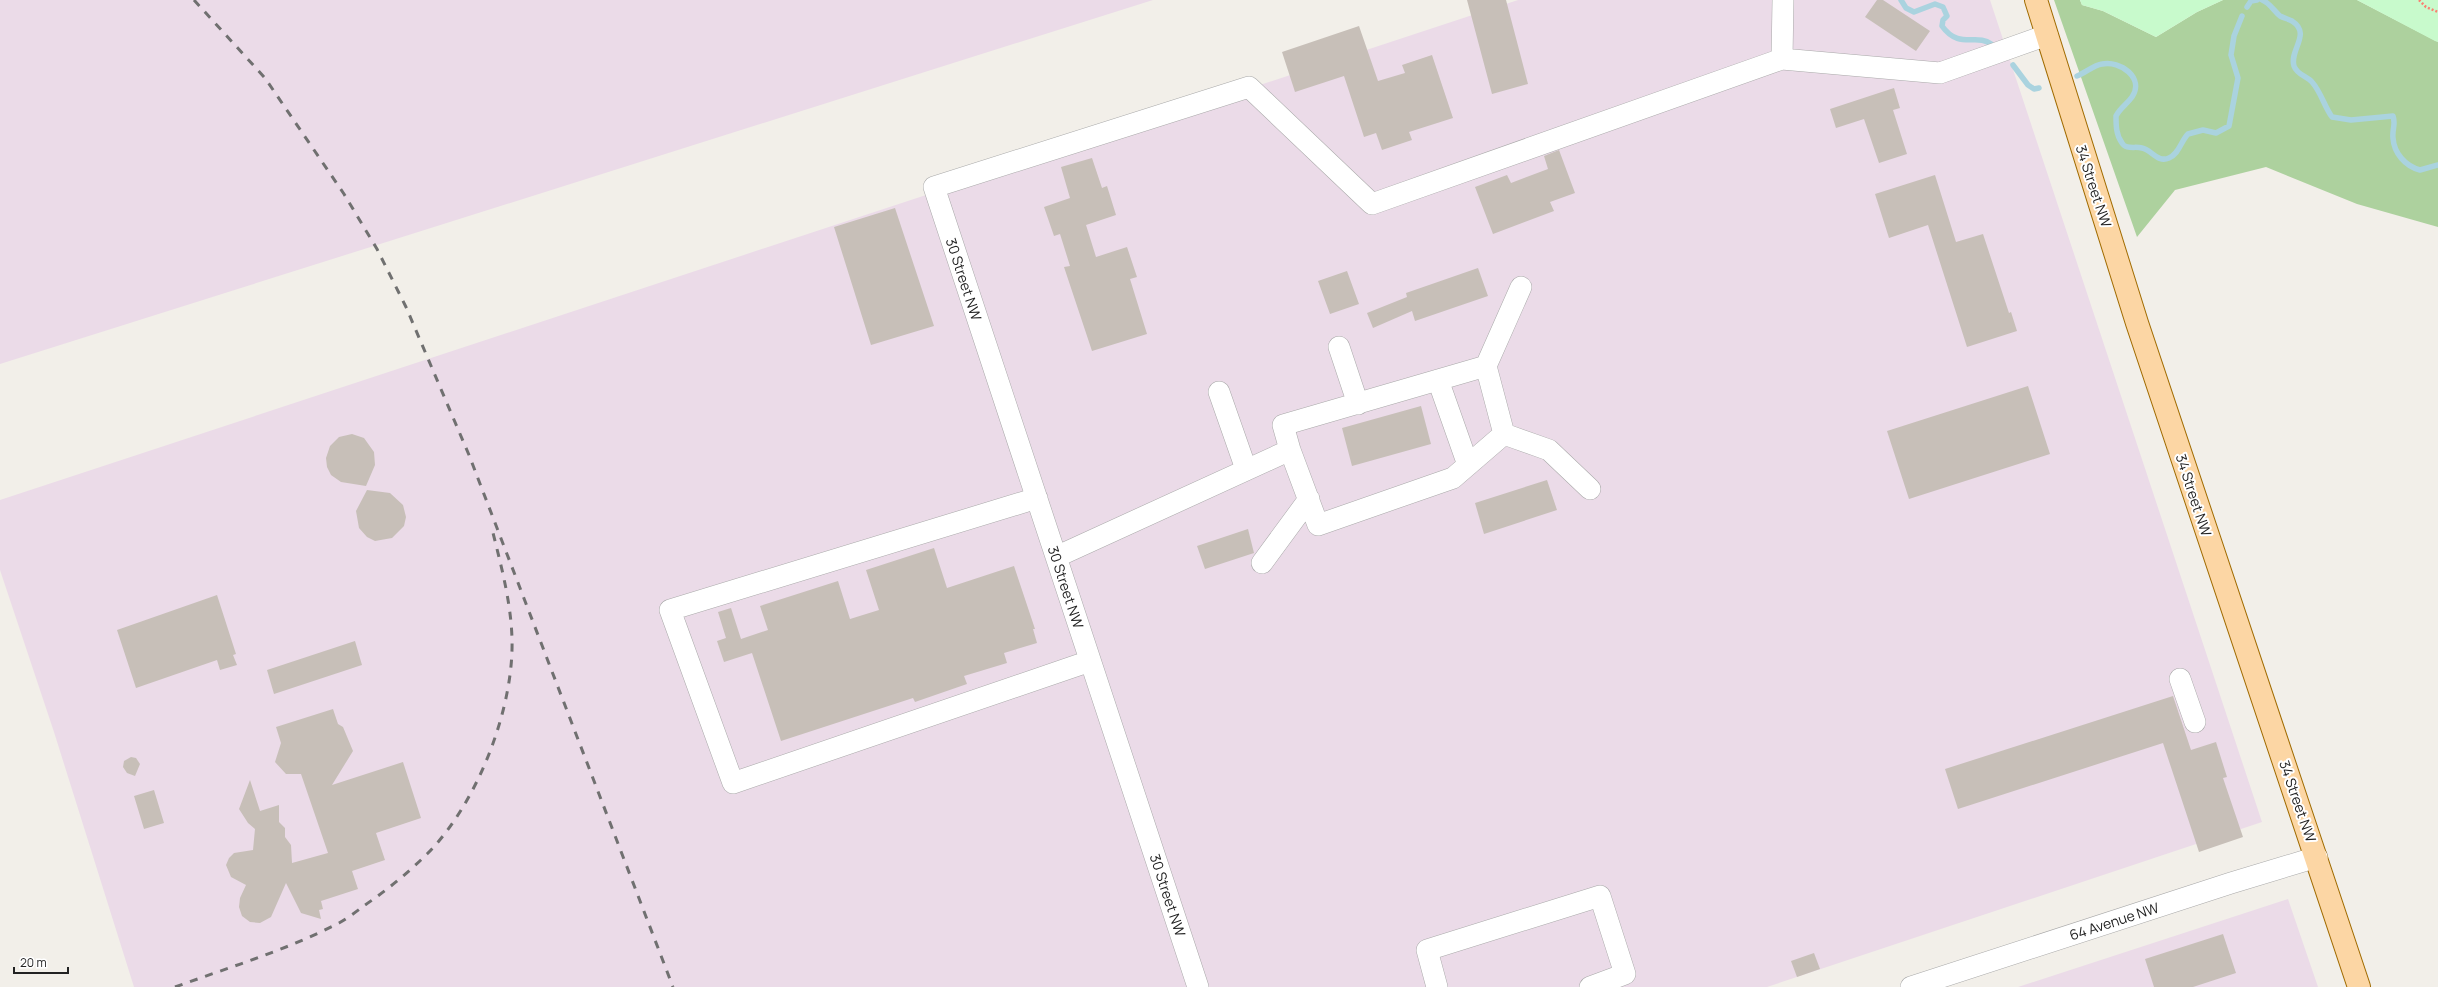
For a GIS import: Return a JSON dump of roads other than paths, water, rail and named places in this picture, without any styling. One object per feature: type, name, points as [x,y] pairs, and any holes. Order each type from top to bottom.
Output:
[{"type":"main road","name":"34 Street NW","points":[[2036,0],[2190,484],[2317,857],[2359,987]]},
{"type":"street","points":[[1783,0],[1782,59],[1940,73],[2047,35]]},
{"type":"street","name":"30 Street NW","points":[[1198,987],[934,187],[1249,87],[1372,204],[1782,59]]},
{"type":"street","points":[[1504,434],[1486,366],[1521,287]]},
{"type":"street","points":[[1339,347],[1358,404]]},
{"type":"street","points":[[1486,366],[1283,425],[1290,450],[1318,525],[1453,478],[1504,434]]},
{"type":"street","points":[[1438,380],[1468,465]]},
{"type":"street","points":[[1219,392],[1246,469]]},
{"type":"street","points":[[1504,434],[1549,450],[1590,489]]},
{"type":"street","points":[[1056,557],[1290,450]]},
{"type":"street","points":[[1037,498],[670,610],[733,783],[1090,661]]},
{"type":"street","points":[[1262,564],[1309,499]]},
{"type":"street","points":[[2180,679],[2194,722]]},
{"type":"street","name":"64 Avenue NW","points":[[1911,987],[2231,883],[2317,857]]},
{"type":"street","points":[[1437,987],[1427,950],[1600,896],[1625,974],[1590,987]]},
{"type":"waterway","points":[[1901,0],[1906,8],[1914,12],[1935,4],[1943,7],[1947,16],[1943,20],[1942,26],[1948,33],[1961,39],[1980,40],[1991,44]]},
{"type":"waterway","points":[[2247,7],[2251,1],[2257,0]]},
{"type":"waterway","points":[[2262,0],[2270,5],[2280,16],[2292,21],[2298,26],[2300,37],[2293,60],[2295,69],[2310,80],[2315,86],[2332,117],[2351,120],[2393,116],[2394,144],[2401,158],[2405,162],[2420,170],[2438,165]]},
{"type":"waterway","points":[[2077,76],[2096,66],[2109,63],[2129,72],[2133,77],[2135,90],[2132,97],[2116,116],[2117,130],[2120,140],[2126,146],[2146,149],[2158,158],[2169,158],[2175,154],[2188,134],[2203,130],[2216,133],[2229,126],[2238,78],[2231,55],[2234,36],[2242,16]]},
{"type":"waterway","points":[[2013,65],[2028,85],[2034,89],[2039,88]]},
{"type":"railway","points":[[194,0],[265,78],[344,194],[377,249],[406,307],[469,455],[673,987]]},
{"type":"railway","points":[[175,987],[299,942],[349,917],[405,875],[427,854],[445,833],[462,809],[489,754],[499,725],[507,695],[511,666],[512,639],[510,611],[492,529]]}]
